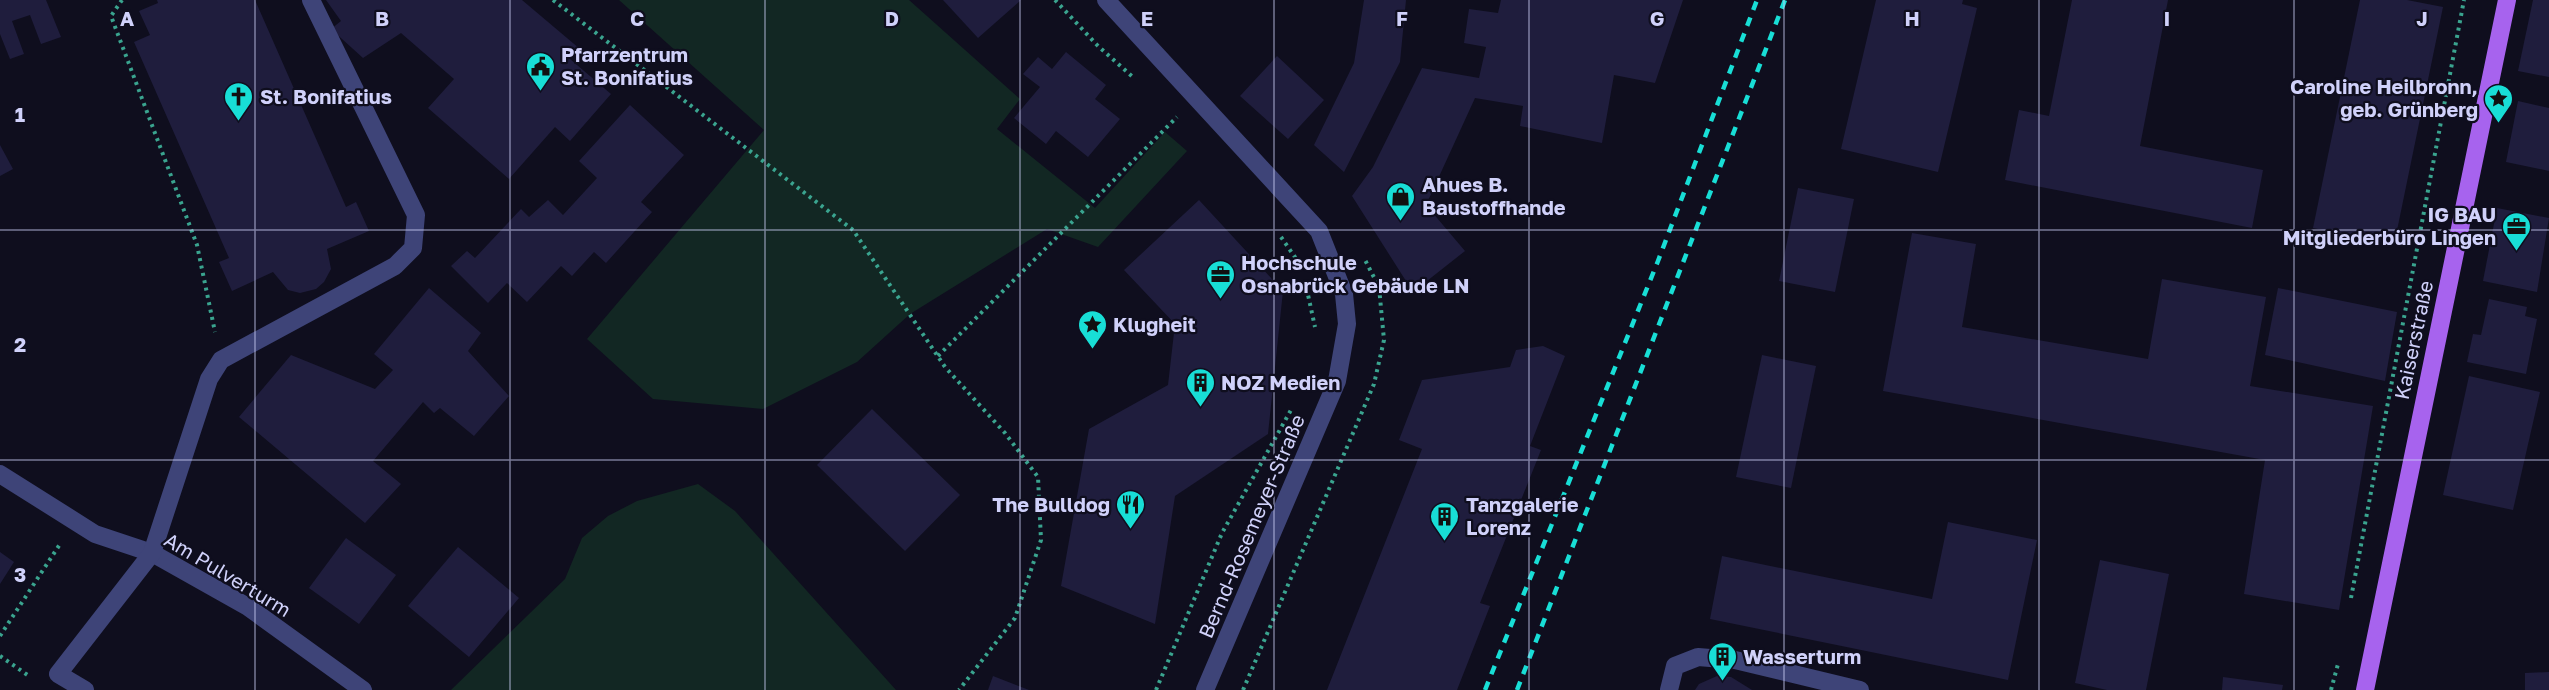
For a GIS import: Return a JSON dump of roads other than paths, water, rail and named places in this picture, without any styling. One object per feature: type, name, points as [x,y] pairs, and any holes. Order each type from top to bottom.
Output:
[{"type":"main road","name":"Kaiserstraße","points":[[2365,690],[2507,0]]},
{"type":"street","points":[[85,690],[58,674],[152,553],[210,379],[221,360],[395,266],[413,248],[416,215],[311,0]]},
{"type":"street","name":"Bernd-Rosemeyer-Straße","points":[[1106,0],[1319,231],[1344,294],[1347,324],[1337,381],[1205,690]]},
{"type":"street","name":"Am Pulverturm","points":[[0,474],[95,534],[152,553],[248,607],[363,690]]},
{"type":"street","points":[[1669,690],[1675,666],[1698,657],[1736,660],[1860,690]]},
{"type":"railway","points":[[1485,690],[1658,261],[1757,0]]},
{"type":"railway","points":[[1517,690],[1785,0]]},
{"type":"place","name":"Pfarrzentrum St. Bonifatius","points":[[540,92]]},
{"type":"place","name":"St. Bonifatius","points":[[239,122]]},
{"type":"place","name":"Caroline Heilbronn, geb. Grünberg","points":[[2499,124]]},
{"type":"place","name":"Ahues B. Baustoffhande","points":[[1401,222]]},
{"type":"place","name":"IG BAU Mitgliederbüro Lingen","points":[[2517,252]]},
{"type":"place","name":"Hochschule Osnabrück Gebäude LN","points":[[1220,300]]},
{"type":"place","name":"Klugheit","points":[[1092,350]]},
{"type":"place","name":"NOZ Medien","points":[[1200,408]]},
{"type":"place","name":"The Bulldog","points":[[1131,530]]},
{"type":"place","name":"Tanzgalerie Lorenz","points":[[1445,542]]},
{"type":"place","name":"Wasserturm","points":[[1722,682]]}]
